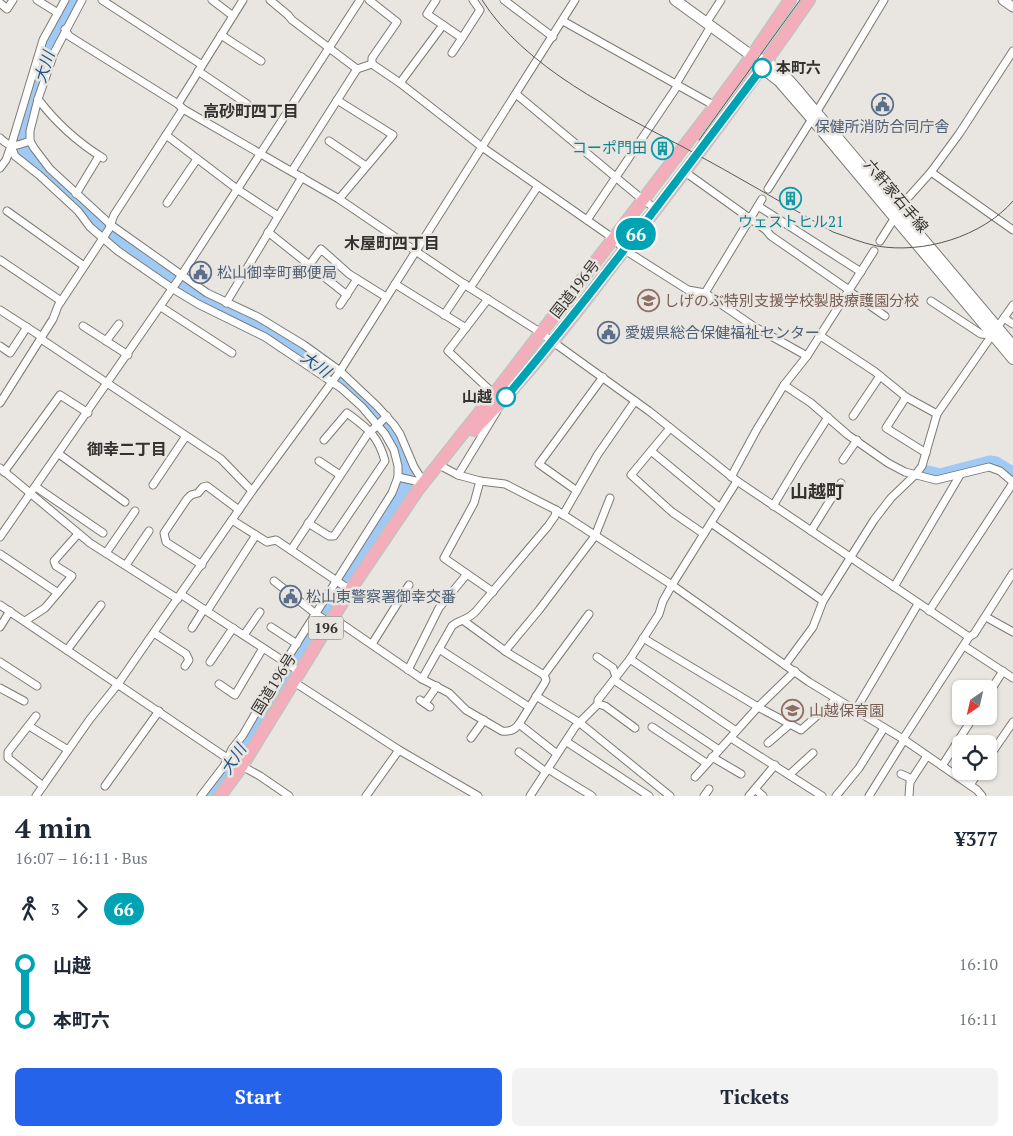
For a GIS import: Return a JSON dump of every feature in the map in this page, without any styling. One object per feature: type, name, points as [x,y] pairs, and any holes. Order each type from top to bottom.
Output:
[{"type":"highway","name":"国道196号","points":[[499,397],[541,333],[715,106],[790,0]]},
{"type":"highway","name":"国道196号","points":[[220,796],[234,762],[294,682],[292,667],[330,620],[348,589],[401,514],[439,465],[499,397],[553,342],[685,172],[764,65],[809,0]]},
{"type":"main road","name":"六軒家石手線","points":[[675,0],[764,65],[784,76],[814,115],[995,332],[1013,359]]},
{"type":"main road","name":"六軒家石手線","points":[[995,332],[1013,346]]},
{"type":"street","points":[[0,3],[7,9],[13,0]]},
{"type":"street","points":[[37,0],[58,14]]},
{"type":"street","points":[[0,168],[14,145],[43,40],[65,0]]},
{"type":"street","points":[[82,0],[54,53],[38,99],[28,142],[50,170],[110,227],[180,278],[226,303],[258,317],[288,335],[336,376],[382,421],[394,450],[400,477],[317,615],[297,644],[292,667],[234,762],[224,766],[201,796]]},
{"type":"street","points":[[102,0],[200,68],[247,104]]},
{"type":"street","points":[[212,0],[233,16]]},
{"type":"street","points":[[0,403],[54,319],[61,301],[110,227],[114,216],[166,135],[200,68],[243,0]]},
{"type":"street","points":[[270,0],[288,14],[292,20],[356,69]]},
{"type":"street","points":[[1,534],[36,487],[161,307],[360,0]]},
{"type":"street","points":[[369,0],[397,22],[372,58],[372,64]]},
{"type":"street","points":[[436,0],[427,14],[462,38]]},
{"type":"street","points":[[452,53],[480,10],[474,0]]},
{"type":"street","points":[[504,0],[553,37]]},
{"type":"street","points":[[36,796],[118,684],[252,491],[336,376],[575,0]]},
{"type":"street","points":[[587,220],[677,84],[721,0]]},
{"type":"street","points":[[768,189],[884,0]]},
{"type":"street","points":[[1003,0],[1013,7]]},
{"type":"street","points":[[563,20],[715,106]]},
{"type":"street","points":[[400,82],[443,25]]},
{"type":"street","points":[[65,29],[69,36],[181,107],[339,199],[488,300],[541,333],[670,428],[734,479],[969,637]]},
{"type":"street","points":[[221,35],[261,61]]},
{"type":"street","points":[[880,241],[896,214],[931,172],[959,134],[1013,51]]},
{"type":"street","points":[[292,171],[356,69],[372,64]]},
{"type":"street","points":[[372,64],[400,82],[482,147],[587,220],[625,249],[688,290],[705,293],[753,326],[807,356]]},
{"type":"street","points":[[516,94],[656,209]]},
{"type":"street","points":[[38,99],[60,126],[101,157],[76,194]]},
{"type":"street","points":[[337,100],[393,135],[339,199]]},
{"type":"street","points":[[166,135],[237,189],[278,216]]},
{"type":"street","points":[[0,138],[7,144],[14,145],[28,142]]},
{"type":"street","points":[[329,141],[366,166]]},
{"type":"street","points":[[14,145],[15,156],[78,211],[90,228],[173,289],[214,313],[264,337],[336,376],[362,407],[400,434],[414,467],[424,483]]},
{"type":"street","points":[[167,203],[197,159]]},
{"type":"street","points":[[685,172],[750,218],[771,236],[885,316]]},
{"type":"street","points":[[931,172],[1013,230]]},
{"type":"street","points":[[226,303],[302,177]]},
{"type":"street","points":[[444,315],[467,286],[538,186]]},
{"type":"street","points":[[705,293],[760,203],[861,272]]},
{"type":"street","points":[[7,211],[84,266]]},
{"type":"street","points":[[268,232],[310,264],[327,281],[347,295]]},
{"type":"street","points":[[310,264],[321,249],[357,279],[386,297]]},
{"type":"street","points":[[532,795],[557,754],[580,723],[598,704],[598,700],[630,659],[659,614],[672,585],[720,508],[757,429],[784,385],[807,356],[874,251]]},
{"type":"street","points":[[0,260],[61,301]]},
{"type":"street","points":[[340,305],[357,279]]},
{"type":"street","points":[[395,284],[466,328]]},
{"type":"street","points":[[458,475],[499,397],[448,351],[488,300]]},
{"type":"street","points":[[931,301],[982,334],[995,332]]},
{"type":"street","points":[[785,665],[813,627],[823,601],[874,520],[891,498],[922,466],[937,414],[1013,306]]},
{"type":"street","points":[[161,307],[232,353]]},
{"type":"street","points":[[0,310],[221,459],[252,491]]},
{"type":"street","points":[[1004,318],[1013,324]]},
{"type":"street","points":[[106,341],[119,324]]},
{"type":"street","points":[[83,326],[128,355]]},
{"type":"street","points":[[0,346],[10,353],[27,327]]},
{"type":"street","points":[[819,335],[880,376],[906,397],[937,414]]},
{"type":"street","points":[[224,348],[230,341]]},
{"type":"street","points":[[854,416],[880,376]]},
{"type":"street","points":[[577,491],[539,464],[603,378]]},
{"type":"street","points":[[784,385],[811,403],[896,469],[936,480],[989,467],[1000,471],[1013,483],[928,610]]},
{"type":"street","points":[[88,413],[60,395],[2,470],[78,534],[126,565],[205,610],[292,667]]},
{"type":"street","points":[[906,397],[886,428],[926,453]]},
{"type":"street","points":[[563,515],[598,454],[634,401]]},
{"type":"street","points":[[308,523],[329,536],[334,536],[385,461],[383,453],[371,431],[347,413],[324,440]]},
{"type":"street","points":[[774,506],[828,417]]},
{"type":"street","points":[[291,550],[371,431],[382,421]]},
{"type":"street","points":[[670,428],[631,475],[672,512],[704,534]]},
{"type":"street","points":[[153,485],[165,473],[186,436]]},
{"type":"street","points":[[843,460],[857,440]]},
{"type":"street","points":[[651,451],[720,508]]},
{"type":"street","points":[[59,454],[124,502]]},
{"type":"street","points":[[319,461],[340,475]]},
{"type":"street","points":[[439,465],[458,475],[480,481],[505,484],[556,510],[672,585],[836,699],[928,756],[977,790],[982,796]]},
{"type":"street","points":[[894,587],[960,475]]},
{"type":"street","points":[[400,477],[424,483]]},
{"type":"street","points":[[480,481],[474,503],[444,558],[493,592]]},
{"type":"street","points":[[811,531],[841,483]]},
{"type":"street","points":[[202,565],[166,542],[164,533],[187,499],[191,495],[198,493],[203,487],[207,486],[239,510]]},
{"type":"street","points":[[36,487],[103,534]]},
{"type":"street","points":[[505,651],[539,610],[595,536],[610,498]]},
{"type":"street","points":[[422,679],[452,626],[472,616],[553,520],[556,510]]},
{"type":"street","points":[[106,553],[135,511]]},
{"type":"street","points":[[232,520],[267,542],[276,540],[348,589]]},
{"type":"street","points":[[711,523],[823,601]]},
{"type":"street","points":[[126,565],[149,531]]},
{"type":"street","points":[[25,622],[45,608],[72,576],[56,566],[54,561],[78,534]]},
{"type":"street","points":[[192,628],[256,535]]},
{"type":"street","points":[[0,554],[58,593]]},
{"type":"street","points":[[869,796],[969,637],[974,634],[986,617],[1013,573]]},
{"type":"street","points":[[408,670],[439,608],[467,574]]},
{"type":"street","points":[[274,581],[317,615],[330,620],[372,644],[422,679],[449,693],[466,710],[502,731],[512,730],[519,724],[544,684],[546,680],[544,675],[505,651],[464,621]]},
{"type":"street","points":[[372,644],[408,585]]},
{"type":"street","points":[[855,711],[918,604]]},
{"type":"street","points":[[0,605],[234,762],[260,776],[289,796]]},
{"type":"street","points":[[67,650],[98,608],[104,617]]},
{"type":"street","points":[[0,627],[10,611]]},
{"type":"street","points":[[37,629],[39,612]]},
{"type":"street","points":[[244,635],[260,612]]},
{"type":"street","points":[[544,675],[589,614]]},
{"type":"street","points":[[986,617],[1013,632]]},
{"type":"street","points":[[271,627],[297,644]]},
{"type":"street","points":[[210,662],[233,628]]},
{"type":"street","points":[[154,633],[186,654],[189,660],[185,666]]},
{"type":"street","points":[[643,638],[758,707],[801,730],[836,699]]},
{"type":"street","points":[[964,646],[1013,678]]},
{"type":"street","points":[[219,684],[236,695],[263,648]]},
{"type":"street","points":[[440,649],[529,706]]},
{"type":"street","points":[[597,657],[613,668],[615,678],[718,750]]},
{"type":"street","points":[[630,659],[736,731]]},
{"type":"street","points":[[0,662],[37,686]]},
{"type":"street","points":[[695,777],[758,707],[795,671]]},
{"type":"street","points":[[997,680],[1003,671]]},
{"type":"street","points":[[294,682],[399,750],[478,796]]},
{"type":"street","points":[[425,703],[437,686]]},
{"type":"street","points":[[0,688],[24,701]]},
{"type":"street","points":[[536,696],[580,723],[670,796]]},
{"type":"street","points":[[598,704],[605,706],[636,728]]},
{"type":"street","points":[[105,786],[159,712]]},
{"type":"street","points":[[36,716],[8,752],[8,758],[43,786]]},
{"type":"street","points":[[471,738],[484,720]]},
{"type":"street","points":[[997,746],[1013,722]]},
{"type":"street","points":[[519,724],[557,754]]},
{"type":"street","points":[[768,743],[790,724]]},
{"type":"street","points":[[942,766],[968,725]]},
{"type":"street","points":[[29,726],[68,750]]},
{"type":"street","points":[[652,727],[706,763]]},
{"type":"street","points":[[836,796],[859,768],[884,728]]},
{"type":"street","points":[[730,738],[822,796]]},
{"type":"street","points":[[567,742],[648,796]]},
{"type":"street","points":[[366,796],[399,750]]},
{"type":"street","points":[[519,752],[592,796]]},
{"type":"street","points":[[789,775],[813,753]]},
{"type":"street","points":[[909,796],[909,786],[912,779],[928,756]]},
{"type":"street","points":[[712,757],[741,774]]},
{"type":"street","points":[[749,796],[775,765]]},
{"type":"street","points":[[902,774],[912,779]]},
{"type":"street","points":[[970,785],[973,780]]},
{"type":"street","points":[[704,796],[709,789]]},
{"type":"street","points":[[755,789],[763,796]]},
{"type":"waterway","name":"大川","points":[[74,0],[50,45],[23,136],[23,146],[27,153],[105,225],[132,253],[151,268],[167,279],[287,343],[333,375],[377,417],[394,439],[404,462],[405,484],[398,500],[361,555],[269,708],[209,796]]},
{"type":"waterway","points":[[924,472],[940,476],[990,463],[996,464],[1012,474]]},
{"type":"tram line","points":[[482,0],[500,24],[522,47],[573,86],[833,232],[877,246],[895,248],[932,245],[951,240],[985,224],[1000,214],[1013,201]]},
{"type":"tram line","points":[[699,140],[800,0]]},
{"type":"bus line","name":"66","points":[[506,397],[553,342],[685,172],[762,68]]},
{"type":"place","name":"本町六","points":[[762,68]]},
{"type":"place","name":"保健所消防合同庁舎","points":[[882,104]]},
{"type":"place","name":"コーポ門田","points":[[663,148]]},
{"type":"place","name":"ウェストヒル21","points":[[791,199]]},
{"type":"place","name":"松山御幸町郵便局","points":[[201,273]]},
{"type":"place","name":"しげのぶ特別支援学校製肢療護園分校","points":[[648,301]]},
{"type":"place","name":"愛媛県総合保健福祉センター","points":[[609,333]]},
{"type":"place","name":"山越","points":[[506,397]]},
{"type":"place","name":"松山東警察署御幸交番","points":[[290,597]]},
{"type":"place","name":"山越保育園","points":[[793,711]]},
{"type":"district","name":"高砂町四丁目","points":[[251,111]]},
{"type":"district","name":"木屋町四丁目","points":[[392,243]]},
{"type":"district","name":"御幸二丁目","points":[[127,449]]},
{"type":"district","name":"山越町","points":[[817,492]]}]
